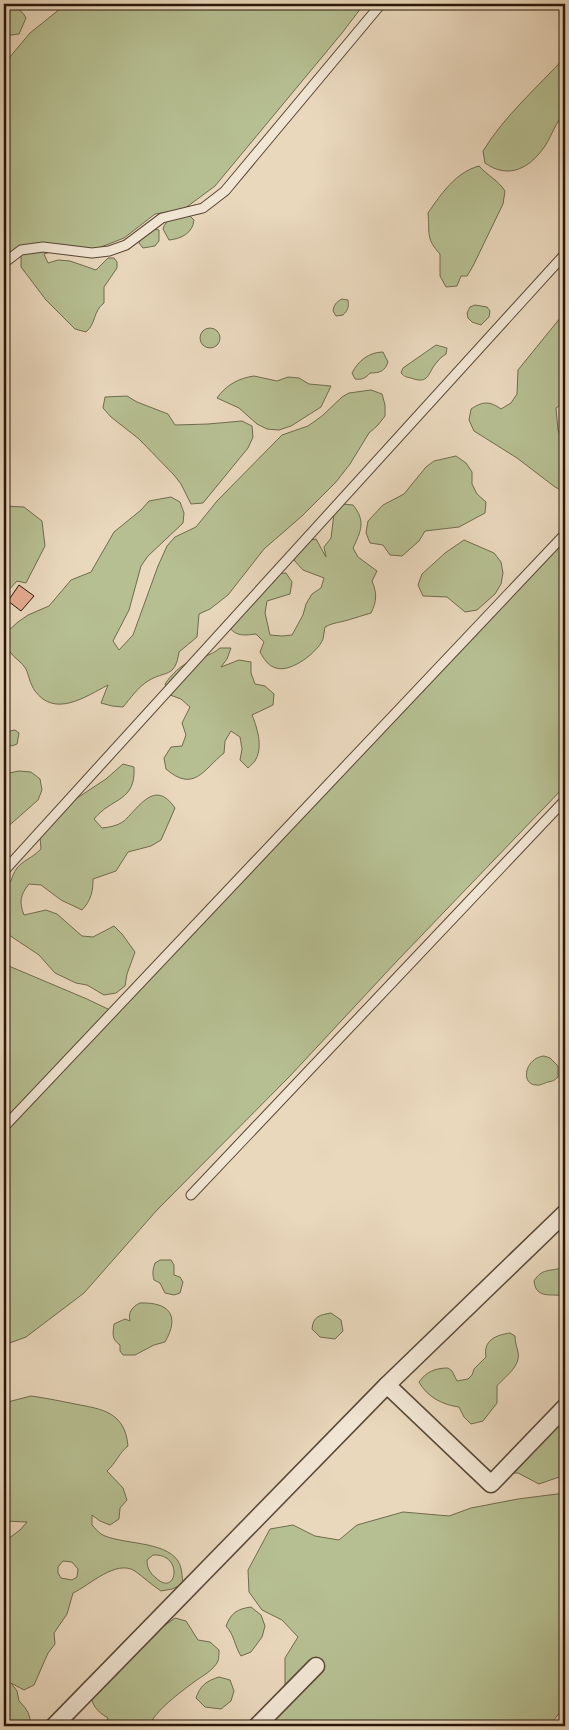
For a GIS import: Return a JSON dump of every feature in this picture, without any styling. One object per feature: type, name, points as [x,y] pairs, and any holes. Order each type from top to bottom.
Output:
[{"type":"street","points":[[54,1726],[387,1384],[565,1213]]},
{"type":"street","points":[[387,1384],[491,1484],[565,1407]]},
{"type":"street","points":[[258,1726],[316,1666]]},
{"type":"lane","points":[[4,263],[21,250],[43,247],[92,253],[109,251],[126,245],[148,226],[162,218],[203,208],[226,192],[381,4]]},
{"type":"lane","points":[[4,872],[565,254]]},
{"type":"lane","points":[[4,1127],[565,534]]},
{"type":"lane","points":[[191,1195],[565,800]]},
{"type":"green space","points":[[66,4],[364,4],[215,186],[184,209],[155,214],[124,238],[88,252],[62,248],[44,254],[48,263],[58,260],[70,261],[96,270],[108,258],[114,258],[117,262],[117,268],[104,287],[104,303],[100,306],[86,332],[75,329],[46,300],[21,267],[21,251],[4,262],[4,64],[30,33]]},
{"type":"green space","points":[[4,7],[17,9],[26,18],[19,34],[4,36]]},
{"type":"green space","points":[[565,57],[565,112],[539,154],[526,166],[511,171],[502,171],[485,163],[483,151],[501,125]]},
{"type":"green space","points":[[479,166],[505,191],[503,204],[467,276],[461,276],[457,286],[446,287],[440,276],[440,254],[430,239],[428,213],[456,178]]},
{"type":"green space","points":[[190,216],[194,220],[189,232],[182,237],[169,240],[163,229],[164,225],[171,219]]},
{"type":"green space","points":[[153,229],[159,230],[159,241],[155,246],[143,248],[139,243],[139,238]]},
{"type":"green space","points":[[342,299],[348,300],[348,308],[343,315],[336,316],[333,311],[334,307]]},
{"type":"green space","points":[[475,305],[487,307],[490,311],[489,317],[481,325],[472,322],[468,318],[467,313],[470,307]]},
{"type":"green space","points":[[565,312],[565,402],[556,408],[558,430],[562,441],[565,439],[565,492],[555,487],[517,458],[474,431],[469,420],[471,409],[479,404],[490,403],[501,409],[511,403],[517,394],[518,370]]},
{"type":"green space","points":[[210,328],[217,331],[220,338],[217,345],[210,348],[203,345],[200,338],[203,331]]},
{"type":"green space","points":[[436,345],[447,348],[446,354],[438,361],[425,379],[417,380],[406,377],[401,373],[403,368]]},
{"type":"green space","points":[[383,352],[388,362],[384,369],[379,372],[370,373],[364,378],[355,379],[352,373],[361,361],[369,355]]},
{"type":"green space","points":[[254,376],[277,381],[288,377],[299,378],[309,384],[331,386],[321,407],[291,426],[279,430],[267,429],[257,424],[239,408],[217,398],[224,389],[233,383],[243,378]]},
{"type":"green space","points":[[371,390],[382,394],[385,416],[369,433],[350,464],[336,482],[302,516],[264,549],[228,595],[210,609],[199,614],[197,637],[179,652],[172,670],[144,684],[123,707],[101,703],[108,685],[90,695],[70,703],[61,704],[43,699],[35,691],[26,669],[9,649],[6,641],[9,630],[28,615],[49,606],[71,580],[91,572],[114,532],[149,501],[171,497],[180,502],[184,513],[183,523],[148,556],[141,566],[129,610],[113,641],[119,650],[133,635],[158,566],[167,546],[175,537],[196,527],[217,501],[282,435],[308,426],[349,393]]},
{"type":"green space","points":[[127,396],[168,414],[175,425],[242,421],[252,426],[253,437],[248,448],[203,503],[191,504],[174,475],[139,439],[111,417],[103,408],[105,397]]},
{"type":"green space","points":[[456,456],[466,463],[472,472],[472,484],[477,494],[486,502],[485,513],[459,527],[425,531],[419,541],[402,556],[390,555],[383,545],[370,543],[366,533],[368,521],[383,505],[404,494],[426,467],[434,461]]},
{"type":"green space","points":[[342,504],[353,505],[360,516],[360,531],[353,548],[358,557],[377,571],[372,581],[376,597],[373,609],[371,613],[325,627],[323,639],[316,650],[303,660],[282,669],[273,667],[266,662],[260,652],[264,642],[256,634],[235,633],[226,623],[274,574],[286,573],[292,582],[290,594],[267,601],[265,613],[270,635],[292,635],[303,615],[306,604],[312,594],[321,588],[324,578],[303,570],[294,560],[296,548],[305,541],[316,539],[326,557],[324,547],[331,538],[334,514]]},
{"type":"green space","points":[[4,506],[24,507],[42,521],[45,546],[26,583],[17,581],[4,595]]},
{"type":"green space","points":[[464,540],[494,553],[501,562],[503,573],[501,584],[495,594],[477,610],[465,612],[447,597],[423,596],[418,585],[422,574],[445,553]]},
{"type":"green space","points":[[565,540],[565,786],[290,1076],[157,1210],[84,1293],[26,1337],[4,1345],[4,964],[112,1011]]},
{"type":"green space","points":[[220,648],[231,648],[227,659],[221,667],[239,660],[251,662],[251,673],[255,684],[265,686],[274,694],[273,705],[252,715],[257,731],[259,748],[255,760],[248,768],[240,760],[242,749],[240,737],[231,731],[225,741],[224,753],[198,776],[184,779],[166,769],[164,758],[171,747],[182,746],[186,735],[182,723],[190,707],[181,699],[170,695],[165,684],[184,665],[209,655]]},
{"type":"green space","points":[[15,730],[19,733],[17,744],[12,746],[4,743],[4,732]]},
{"type":"green space","points":[[123,764],[134,767],[134,778],[131,787],[127,793],[94,819],[102,828],[111,827],[124,821],[148,798],[154,795],[161,796],[168,800],[175,808],[161,840],[151,846],[128,852],[116,871],[93,879],[91,896],[82,910],[61,900],[41,885],[29,884],[21,899],[24,915],[46,910],[57,914],[82,936],[93,937],[114,926],[122,934],[135,952],[125,986],[116,993],[104,995],[87,985],[76,983],[55,973],[39,955],[9,935],[4,934],[4,885],[11,881],[19,865],[41,849],[40,837],[68,804],[106,779]]},
{"type":"green space","points":[[19,771],[31,772],[40,779],[42,790],[38,800],[4,830],[4,774]]},
{"type":"green space","points":[[544,1056],[550,1058],[558,1066],[558,1077],[553,1081],[540,1085],[531,1084],[526,1076],[529,1066],[532,1061]]},
{"type":"green space","points":[[160,1260],[171,1260],[174,1265],[174,1275],[180,1277],[183,1282],[180,1293],[174,1295],[165,1293],[160,1283],[154,1280],[154,1265]]},
{"type":"green space","points":[[565,1266],[565,1296],[545,1294],[538,1291],[534,1281],[537,1276]]},
{"type":"green space","points":[[140,1303],[150,1303],[165,1308],[172,1318],[172,1325],[165,1342],[154,1345],[135,1355],[123,1355],[120,1351],[120,1345],[114,1338],[114,1324],[125,1319],[130,1321],[131,1310]]},
{"type":"green space","points":[[331,1313],[341,1320],[343,1331],[335,1339],[320,1337],[312,1329],[314,1321],[320,1316]]},
{"type":"green space","points":[[510,1333],[515,1336],[518,1352],[517,1362],[515,1367],[497,1386],[497,1403],[483,1421],[471,1424],[464,1417],[459,1407],[447,1404],[431,1396],[419,1382],[428,1373],[443,1368],[448,1368],[452,1371],[457,1381],[468,1379],[474,1369],[486,1357],[489,1342],[495,1337]]},
{"type":"green space","points":[[31,1396],[94,1408],[117,1419],[126,1435],[128,1446],[107,1471],[123,1488],[127,1500],[120,1508],[119,1519],[110,1525],[92,1515],[92,1525],[101,1534],[109,1537],[163,1549],[171,1554],[179,1563],[183,1584],[161,1591],[135,1571],[128,1568],[120,1568],[103,1575],[73,1593],[67,1614],[54,1633],[55,1644],[48,1653],[34,1685],[24,1690],[11,1683],[17,1691],[19,1701],[28,1712],[30,1726],[4,1726],[4,1668],[6,1670],[10,1660],[4,1654],[4,1542],[27,1522],[4,1520],[4,1403]],"holes":[[[153,1555],[163,1556],[170,1561],[174,1573],[169,1583],[163,1583],[149,1570],[147,1560]],[[63,1561],[72,1562],[78,1569],[77,1577],[72,1580],[61,1578],[58,1573],[58,1567]]]},
{"type":"green space","points":[[565,1405],[565,1475],[539,1484],[518,1473],[511,1473]]},
{"type":"green space","points":[[565,1493],[565,1706],[549,1726],[270,1726],[285,1701],[285,1658],[298,1637],[282,1620],[262,1610],[249,1592],[248,1570],[270,1529],[293,1525],[315,1536],[339,1540],[357,1525],[403,1512],[449,1516],[471,1508]]},
{"type":"green space","points":[[251,1607],[261,1615],[265,1626],[262,1637],[251,1652],[241,1656],[226,1626],[235,1612]]},
{"type":"green space","points":[[175,1618],[186,1621],[198,1640],[210,1642],[219,1650],[216,1665],[156,1714],[150,1726],[106,1726],[108,1718],[95,1707],[90,1692],[146,1639]]},
{"type":"green space","points":[[219,1677],[230,1680],[234,1691],[231,1701],[221,1709],[205,1707],[196,1698],[204,1684]]},
{"type":"building","points":[[19,585],[34,596],[21,611],[8,601]]}]
